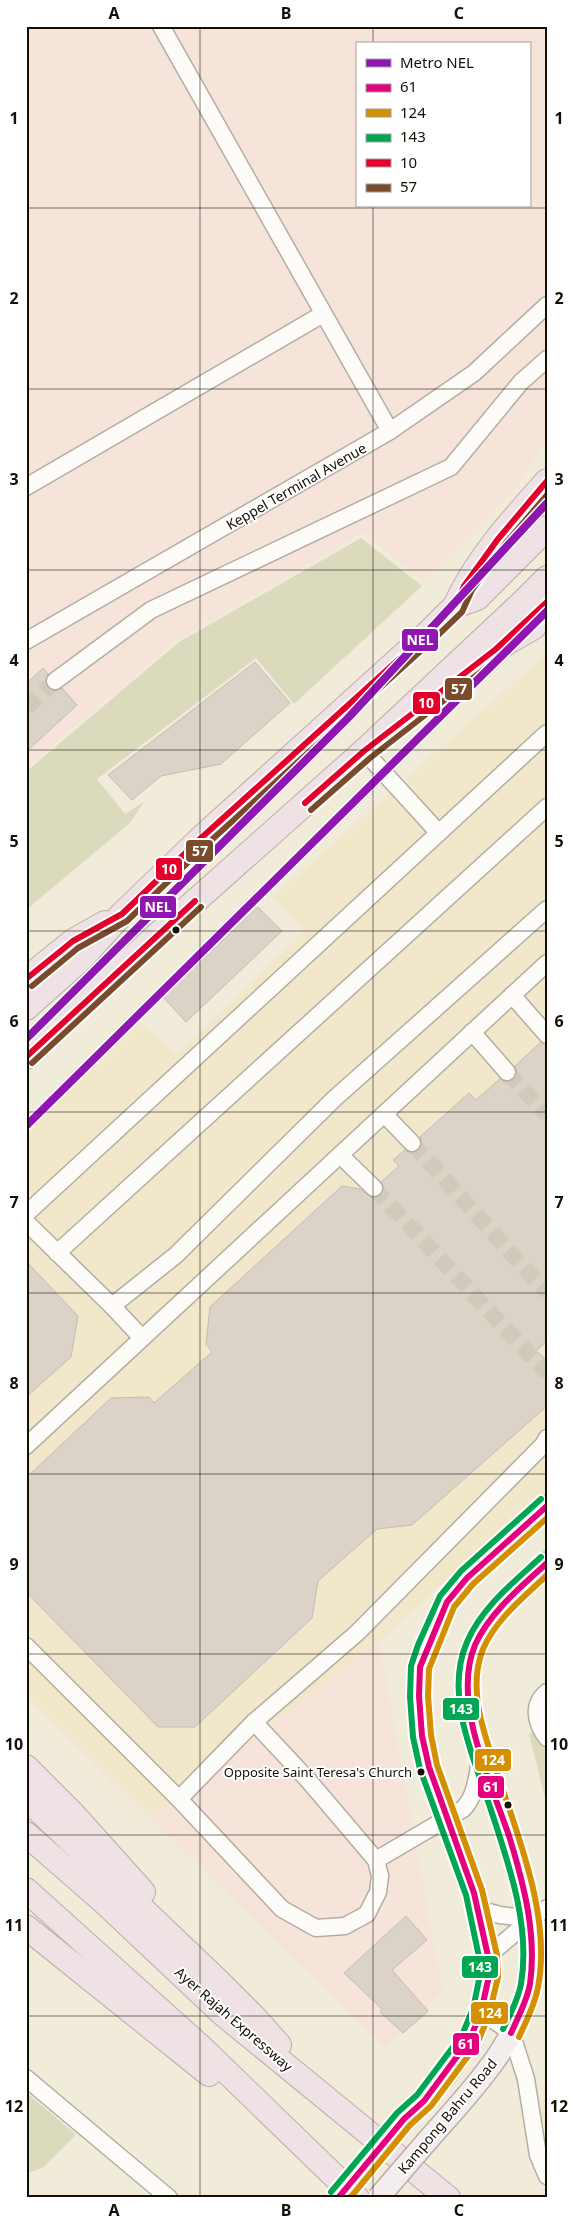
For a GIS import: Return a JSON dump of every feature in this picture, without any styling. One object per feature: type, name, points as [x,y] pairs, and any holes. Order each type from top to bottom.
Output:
[{"type":"highway","points":[[26,1008],[82,958],[122,914],[200,839],[429,632],[455,606],[464,586],[498,539],[547,481]]},
{"type":"highway","points":[[455,606],[477,598],[547,528]]},
{"type":"highway","points":[[26,1056],[156,936],[364,751],[547,578]]},
{"type":"highway","points":[[364,751],[496,649],[547,602]]},
{"type":"highway","points":[[496,649],[547,620]]},
{"type":"highway","points":[[26,979],[74,941],[122,914]]},
{"type":"highway","points":[[26,1767],[116,1861],[218,1981]]},
{"type":"highway","points":[[26,1798],[256,2019],[315,2089]]},
{"type":"highway","name":"Ayer Rajah Expressway","points":[[26,1834],[104,1902],[223,2014],[448,2198]]},
{"type":"highway","points":[[26,1890],[73,1930],[202,2048],[357,2198]]},
{"type":"highway","points":[[26,1927],[222,2084],[255,2101]]},
{"type":"main road","name":"Kampong Bahru Road","points":[[338,2198],[404,2119],[424,2102],[470,2039],[481,2012],[489,1976],[488,1956],[474,1893],[429,1767],[422,1736],[419,1682],[426,1649],[447,1602],[467,1578],[547,1506]]},
{"type":"main road","name":"Kampong Bahru Road","points":[[378,2198],[484,2076],[499,2054],[526,2001],[530,1985],[533,1947],[539,1914],[481,1753],[474,1730],[467,1685],[469,1667],[475,1646],[486,1626],[508,1601],[547,1563]]},
{"type":"street","points":[[161,26],[390,431]]},
{"type":"street","name":"Keppel Terminal Avenue","points":[[26,641],[390,431],[478,370],[547,304]]},
{"type":"street","points":[[26,487],[323,314]]},
{"type":"street","points":[[55,681],[151,610],[451,467],[521,382],[547,359]]},
{"type":"street","points":[[26,1214],[438,832],[547,734]]},
{"type":"street","points":[[364,751],[438,832]]},
{"type":"street","points":[[57,1253],[547,807]]},
{"type":"street","points":[[112,1306],[176,1254],[334,1099],[547,909]]},
{"type":"street","points":[[26,1446],[547,963]]},
{"type":"street","points":[[512,995],[547,1035]]},
{"type":"street","points":[[472,1032],[507,1072]]},
{"type":"street","points":[[384,1114],[412,1143]]},
{"type":"street","points":[[340,1154],[374,1188]]},
{"type":"street","points":[[26,1222],[142,1338]]},
{"type":"street","points":[[179,1799],[254,1722],[357,1633],[543,1445],[547,1438]]},
{"type":"street","points":[[26,1646],[179,1799],[282,1909],[316,1928],[344,1926],[367,1914],[378,1892],[380,1876],[376,1860],[308,1780],[254,1722]]},
{"type":"street","points":[[547,1692],[538,1704],[536,1716],[538,1724],[547,1738]]},
{"type":"street","points":[[376,1860],[463,1809],[470,1802],[474,1793],[481,1753]]},
{"type":"street","points":[[478,1909],[500,1915],[539,1914]]},
{"type":"street","points":[[488,1956],[539,1914]]},
{"type":"street","points":[[481,2012],[511,2032],[526,2079],[538,2156],[547,2176]]},
{"type":"street","points":[[26,2078],[169,2198]]},
{"type":"shaded area","points":[[26,26],[547,26],[547,441],[516,488],[423,582],[364,532],[177,640],[26,768]]},
{"type":"shaded area","points":[[547,653],[547,1489],[379,1641],[442,1991],[385,2048],[26,1696],[26,1128],[139,1020],[176,1055],[305,931],[273,897]]},
{"type":"shaded area","points":[[379,1641],[442,1991],[385,2048],[151,1818]]},
{"type":"shaded area","points":[[547,2061],[547,2134],[541,2116]]},
{"type":"green space","points":[[361,538],[422,586],[294,704],[256,658],[97,779],[125,814],[144,802],[130,823],[26,910],[26,772],[179,642]]},
{"type":"green space","points":[[537,1728],[547,1741],[547,1805],[529,1734]]},
{"type":"green space","points":[[26,2092],[76,2135],[44,2167],[26,2174]]},
{"type":"building","points":[[255,662],[290,703],[221,764],[161,776],[132,800],[108,775]]},
{"type":"building","points":[[43,668],[48,674],[45,682],[47,687],[56,691],[62,688],[77,705],[26,752],[26,684]]},
{"type":"building","points":[[258,907],[282,931],[186,1022],[163,997]]},
{"type":"building","points":[[541,1042],[547,1045],[547,1341],[536,1351],[547,1360],[547,1406],[412,1525],[377,1529],[318,1581],[312,1618],[195,1727],[158,1727],[26,1592],[26,1478],[111,1398],[149,1397],[154,1403],[212,1352],[206,1344],[210,1307],[342,1186],[360,1189],[372,1198],[381,1195],[384,1190],[381,1182],[399,1166],[393,1160],[405,1150],[410,1153],[419,1150],[422,1145],[420,1137],[469,1093],[476,1100],[500,1079],[504,1082],[513,1080],[517,1075],[515,1066]]},
{"type":"building","points":[[26,1261],[78,1316],[71,1357],[26,1397]]},
{"type":"building","points":[[406,1916],[427,1940],[392,1970],[428,2011],[403,2033],[380,2012],[382,2009],[344,1973]]},
{"type":"tunnel","points":[[26,708],[55,681]]},
{"type":"tunnel","points":[[507,1072],[547,1115]]},
{"type":"tunnel","points":[[412,1143],[547,1293]]},
{"type":"tunnel","points":[[374,1188],[547,1373]]},
{"type":"metro line","name":"NEL","points":[[26,1039],[349,717],[547,503]]},
{"type":"metro line","name":"NEL","points":[[26,1126],[547,611]]},
{"type":"transit line","name":"10","points":[[26,979],[73,941],[122,914],[200,839],[429,632],[455,606],[464,586],[498,539],[547,481]]},
{"type":"transit line","name":"57","points":[[32,986],[78,948],[127,921],[206,845],[435,638],[462,612],[472,590],[505,544],[547,495]]},
{"type":"transit line","name":"10","points":[[305,803],[364,751],[496,649],[547,602]]},
{"type":"transit line","name":"57","points":[[311,810],[370,758],[501,656],[547,614]]},
{"type":"transit line","name":"10","points":[[26,1057],[195,901]]},
{"type":"transit line","name":"57","points":[[32,1063],[201,907]]},
{"type":"transit line","name":"143","points":[[331,2192],[397,2113],[417,2095],[462,2035],[473,2009],[480,1975],[479,1957],[466,1895],[420,1769],[413,1737],[410,1697],[411,1666],[418,1645],[440,1596],[461,1571],[541,1499]]},
{"type":"transit line","name":"61","points":[[338,2198],[404,2119],[424,2101],[470,2039],[481,2012],[489,1976],[488,1956],[474,1893],[429,1767],[422,1736],[419,1696],[420,1667],[447,1602],[467,1578],[547,1506]]},
{"type":"transit line","name":"124","points":[[350,2198],[410,2125],[431,2106],[477,2044],[489,2015],[498,1977],[497,1955],[482,1890],[437,1765],[431,1735],[428,1696],[429,1669],[454,1607],[473,1584],[547,1518]]},
{"type":"transit line","name":"143","points":[[503,2029],[520,1990],[523,1939],[516,1894],[504,1850],[463,1725],[458,1683],[461,1662],[473,1629],[490,1606],[541,1557]]},
{"type":"transit line","name":"61","points":[[511,2033],[525,2003],[530,1984],[532,1947],[528,1910],[510,1839],[477,1743],[468,1692],[469,1668],[475,1645],[489,1622],[507,1601],[547,1563]]},
{"type":"transit line","name":"124","points":[[519,2037],[537,1994],[541,1960],[540,1931],[530,1874],[481,1721],[478,1707],[477,1678],[483,1649],[495,1628],[511,1609],[547,1575]]},
{"type":"place","name":"Opposite Saint Teresa's Church","points":[[421,1772]]}]
